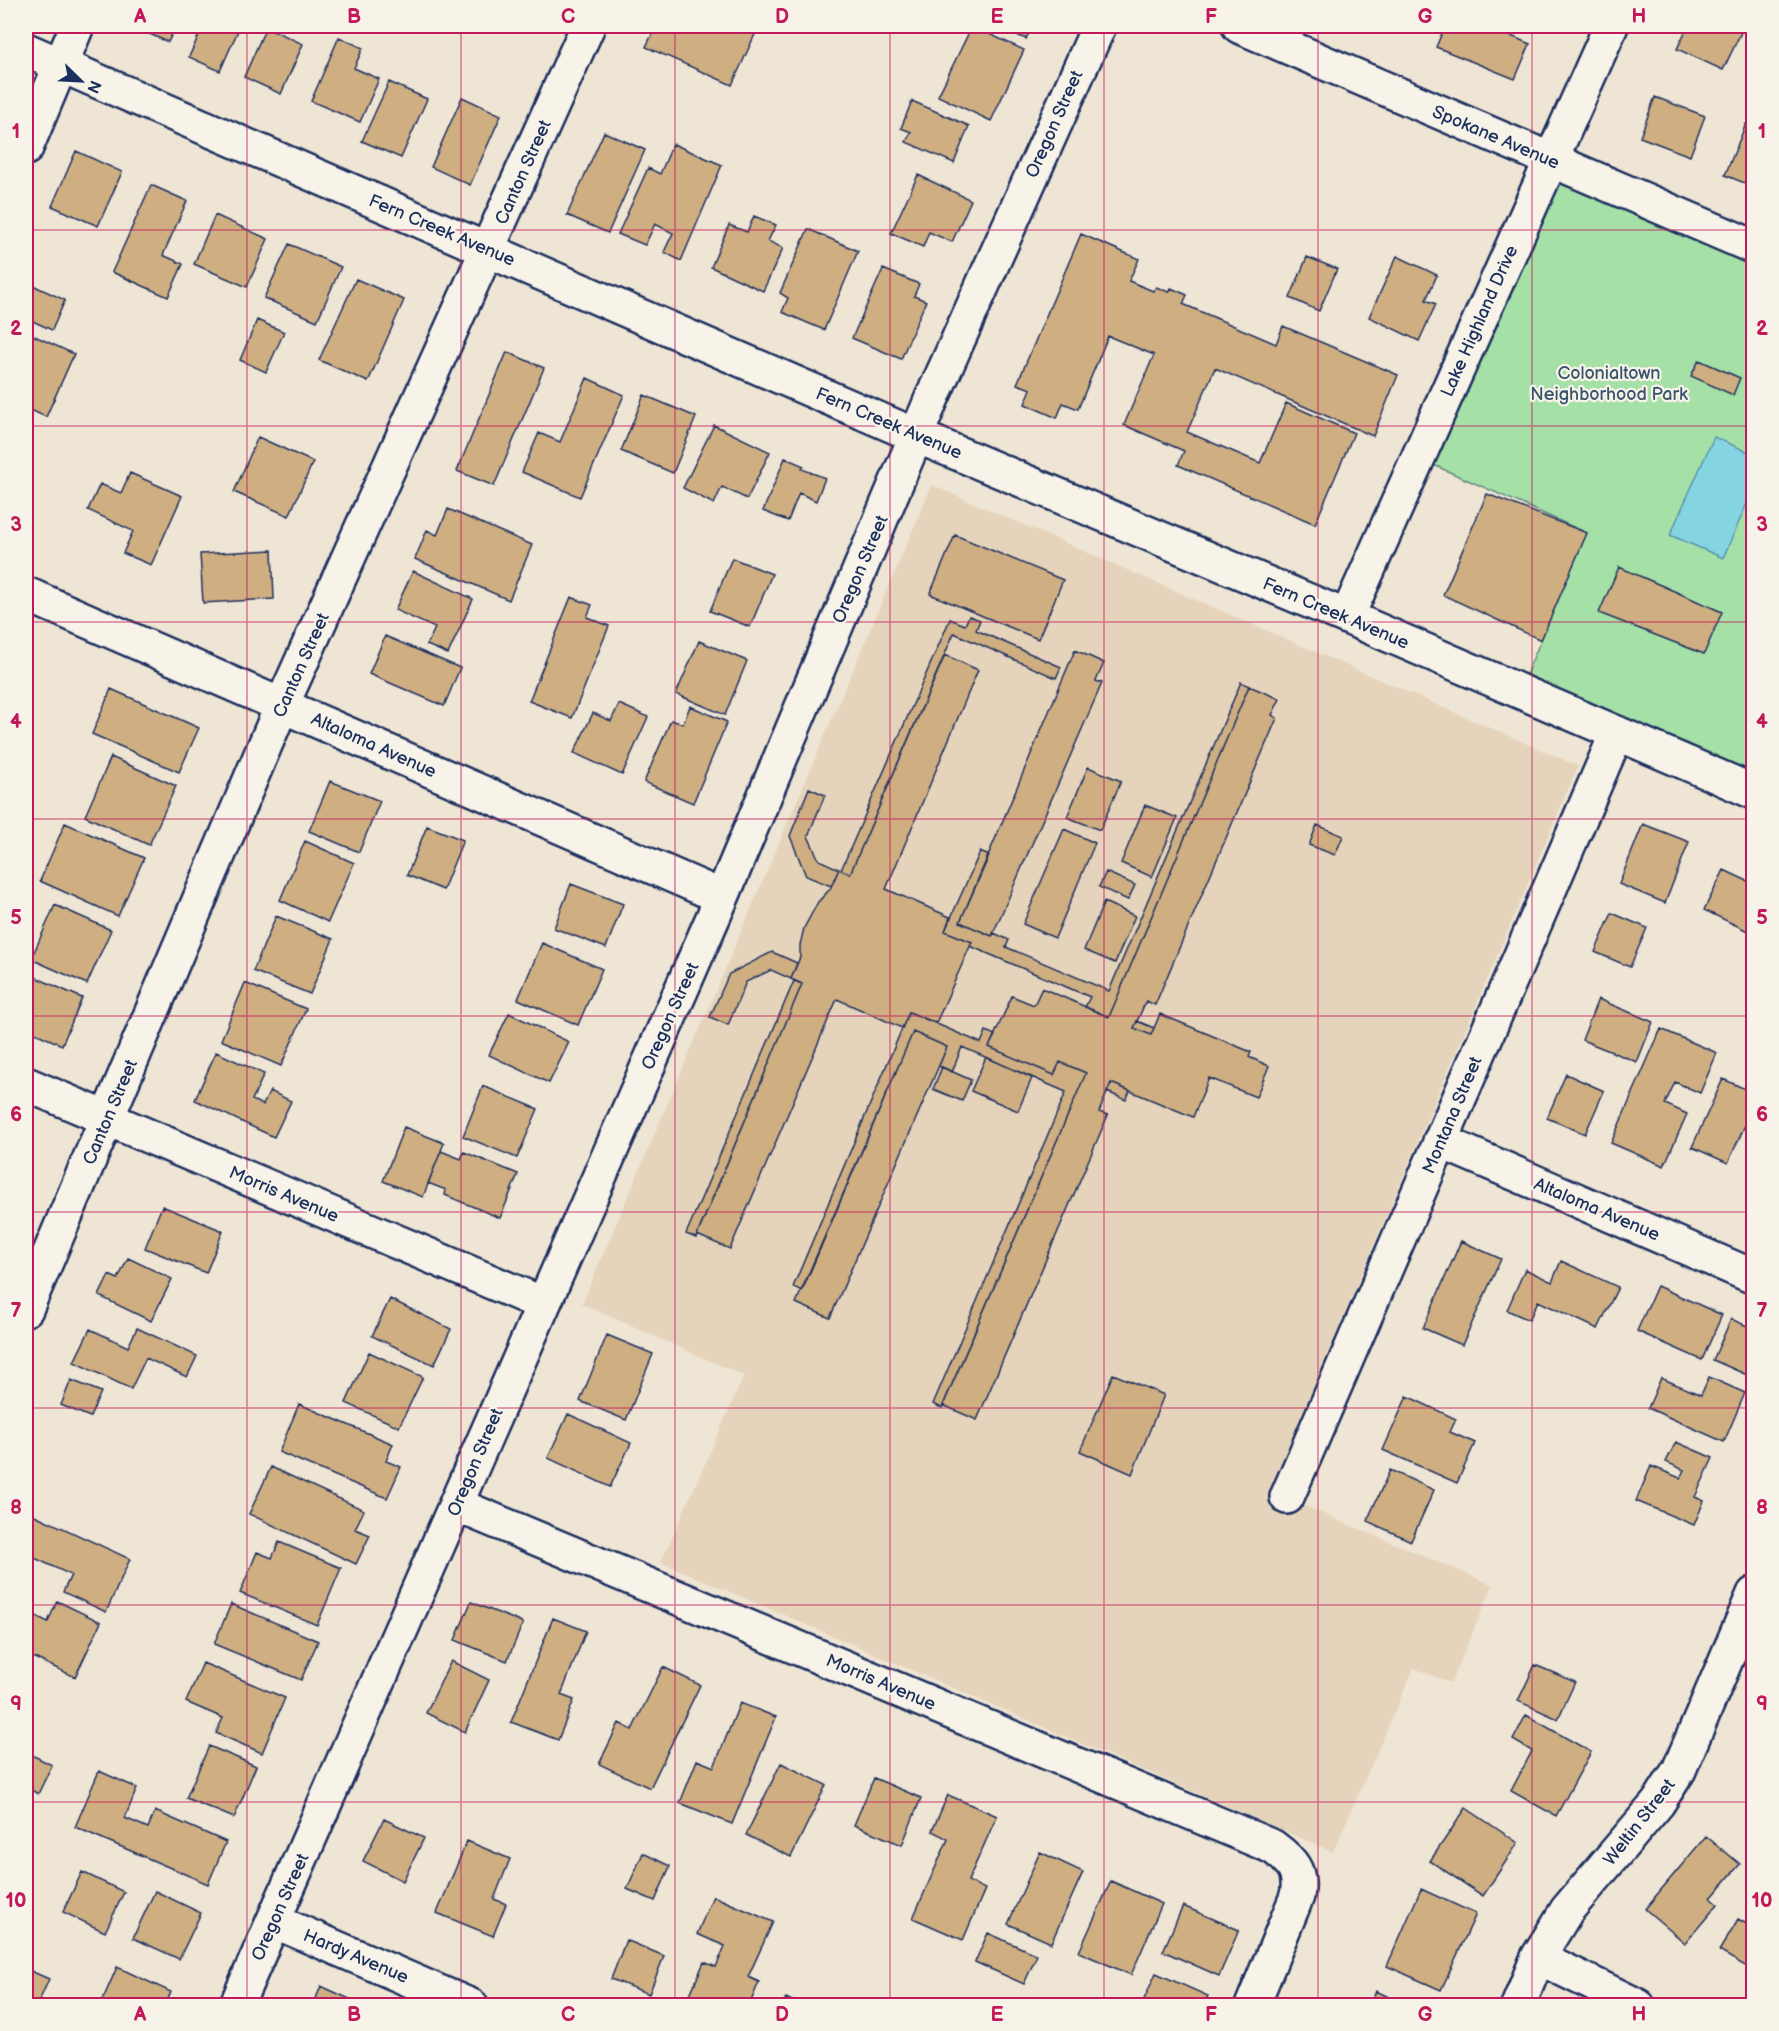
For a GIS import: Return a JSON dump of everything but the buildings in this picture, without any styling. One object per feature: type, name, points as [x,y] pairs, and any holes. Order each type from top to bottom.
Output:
[{"type":"street","points":[[26,148],[77,26]]},
{"type":"street","name":"Canton Street","points":[[26,1309],[282,705],[588,26]]},
{"type":"street","name":"Oregon Street","points":[[236,2006],[722,897],[917,436],[1099,26]]},
{"type":"street","name":"Spokane Avenue","points":[[1239,26],[1754,248]]},
{"type":"street","name":"Lake Highland Drive","points":[[1347,617],[1611,26]]},
{"type":"street","name":"Fern Creek Avenue","points":[[26,50],[917,436],[1754,792]]},
{"type":"street","name":"Altaloma Avenue","points":[[26,594],[722,897]]},
{"type":"street","name":"Montana Street","points":[[1287,1497],[1617,733]]},
{"type":"street","name":"Morris Avenue","points":[[26,1084],[543,1304]]},
{"type":"street","name":"Altaloma Avenue","points":[[1440,1141],[1754,1277]]},
{"type":"street","name":"Morris Avenue","points":[[457,1505],[1272,1846],[1287,1857],[1297,1872],[1300,1883],[1297,1896],[1252,2006]]},
{"type":"street","name":"Weltin Street","points":[[1518,2006],[1539,1958],[1567,1910],[1658,1803],[1679,1770],[1754,1594]]},
{"type":"street","name":"Hardy Avenue","points":[[274,1921],[471,2006]]},
{"type":"street","points":[[1539,1958],[1638,2006]]},
{"type":"shaded area","points":[[932,485],[1578,766],[1269,1491],[1493,1585],[1451,1683],[1414,1668],[1333,1852],[661,1562],[744,1376],[582,1304]]},
{"type":"green space","name":"Colonialtown Neighborhood Park","points":[[1551,160],[1753,247],[1753,792],[1519,691],[1587,533],[1418,458]]},
{"type":"water","points":[[1714,437],[1753,454],[1753,490],[1723,558],[1670,535]]}]
